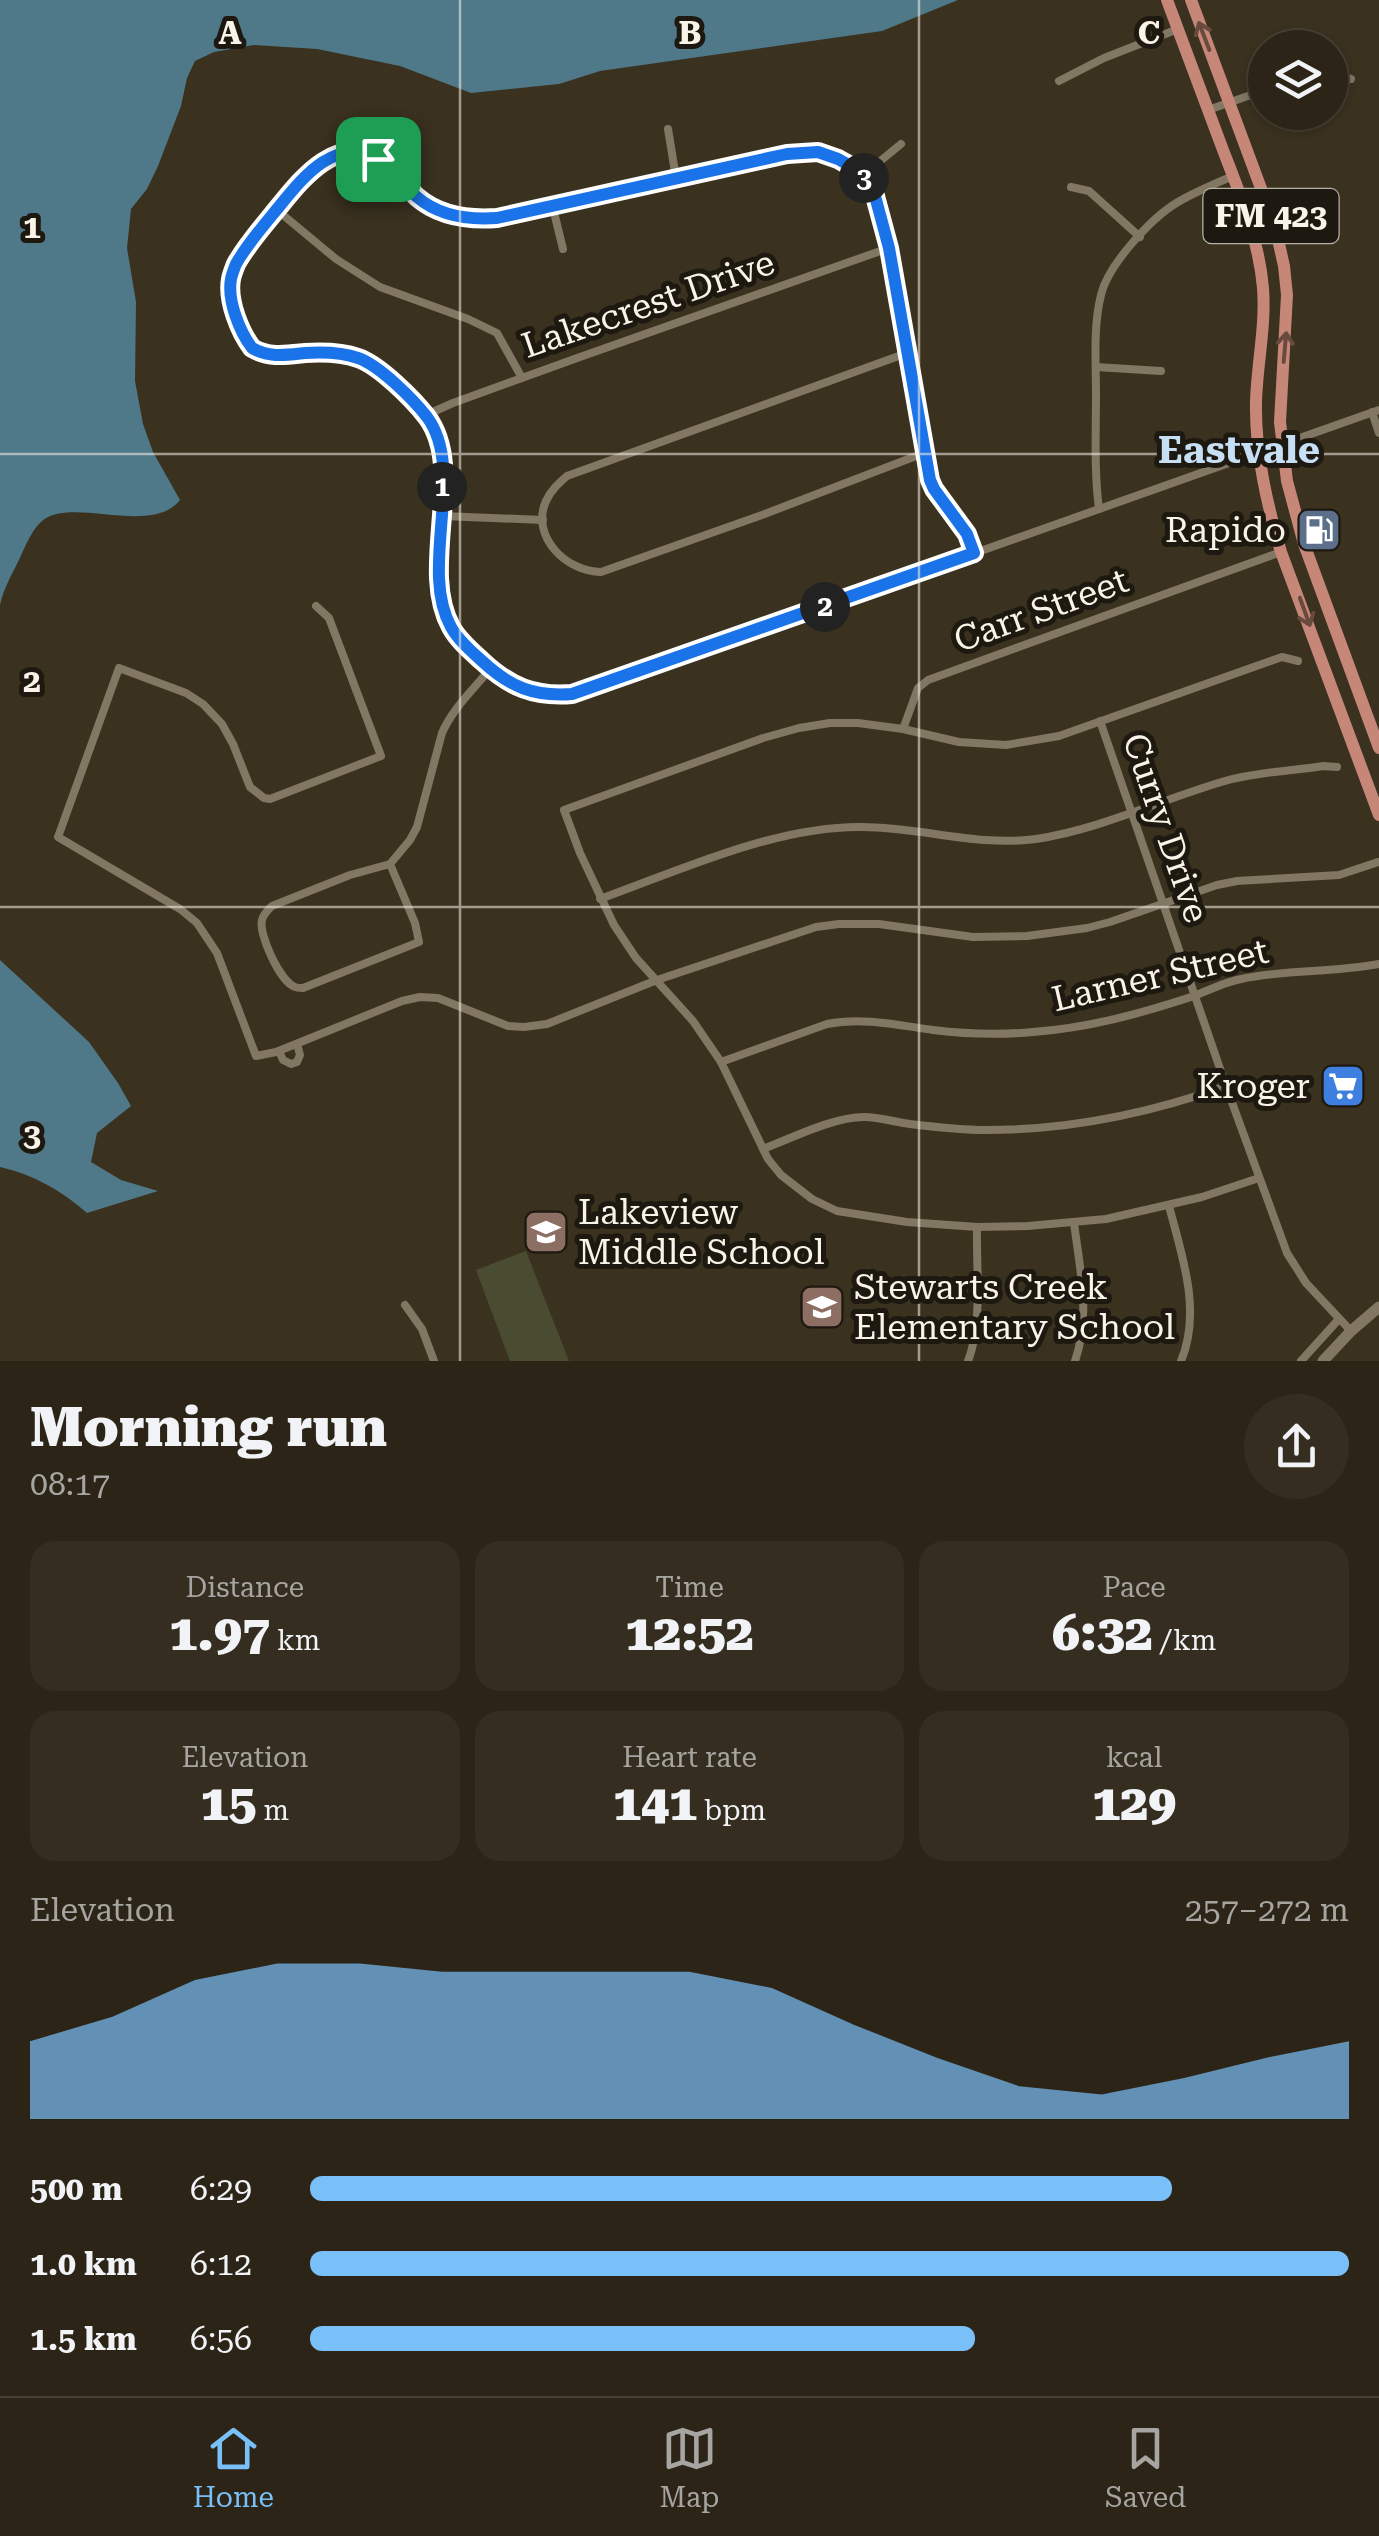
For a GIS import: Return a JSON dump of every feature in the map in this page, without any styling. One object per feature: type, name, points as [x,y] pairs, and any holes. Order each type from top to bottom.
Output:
[{"type":"main road","name":"FM 423","points":[[1167,0],[1252,231],[1263,288],[1256,404],[1268,507],[1281,552],[1379,815]]},
{"type":"main road","name":"FM 423","points":[[1190,0],[1275,226],[1284,266],[1286,336],[1281,386],[1287,482],[1297,524],[1379,748]]},
{"type":"main road","points":[[1323,1361],[1379,1307]]},
{"type":"street","points":[[1059,81],[1120,50],[1178,29]]},
{"type":"street","points":[[1208,110],[1248,96]]},
{"type":"street","points":[[668,128],[676,178]]},
{"type":"street","points":[[862,176],[900,144]]},
{"type":"street","points":[[974,553],[967,534],[934,489],[924,454],[889,248],[872,188],[854,168],[838,159],[818,152],[787,154],[497,218],[470,220],[440,211],[419,199],[403,178],[378,159],[350,153],[322,160],[304,176],[241,256],[231,279],[234,305],[252,348],[270,356],[329,352],[360,358],[390,380],[426,416],[442,446],[439,576],[446,617],[452,630],[490,669],[527,691],[541,694],[572,694],[974,553],[1099,509],[1375,411],[1379,433]]},
{"type":"street","points":[[1099,509],[1096,367],[1101,292],[1113,269],[1154,221],[1178,202],[1233,176]]},
{"type":"street","points":[[1071,187],[1089,190],[1140,237]]},
{"type":"street","points":[[552,204],[563,250]]},
{"type":"street","points":[[277,210],[336,259],[380,286],[497,333],[522,378]]},
{"type":"street","name":"Lakecrest Drive","points":[[426,416],[889,248]]},
{"type":"street","points":[[907,353],[567,476],[546,502],[544,520],[559,556],[580,570],[601,572],[924,454]]},
{"type":"street","points":[[1096,367],[1161,371]]},
{"type":"street","points":[[442,516],[544,520]]},
{"type":"street","name":"Carr Street","points":[[904,728],[918,688],[928,680],[1281,552]]},
{"type":"street","points":[[316,606],[329,618],[381,756],[264,798],[250,787],[228,734],[204,704],[186,692],[119,668],[58,837],[197,923],[218,953],[256,1056],[279,1051],[420,997],[438,998],[508,1026],[547,1024],[658,980],[816,927],[879,924],[973,937],[1028,936],[1087,928],[1217,885],[1339,875],[1378,862]]},
{"type":"street","points":[[1259,1178],[1170,1206],[1074,1223],[976,1227],[907,1222],[837,1210],[812,1199],[781,1175],[762,1149],[721,1062],[693,1020],[636,958],[614,925],[564,810],[799,728],[830,723],[904,728],[959,742],[1006,745],[1059,736],[1282,656],[1298,660]]},
{"type":"street","points":[[390,864],[415,922],[418,942],[295,988],[277,969],[262,933],[264,914],[272,906],[350,875],[390,864],[417,827],[447,721],[490,669]]},
{"type":"street","name":"Curry Drive","points":[[1100,722],[1287,1253],[1306,1283],[1351,1331]]},
{"type":"street","points":[[600,900],[766,840],[808,830],[861,827],[978,841],[1013,841],[1086,829],[1228,780],[1322,766],[1337,768]]},
{"type":"street","name":"Larner Street","points":[[721,1062],[843,1021],[989,1034],[1037,1032],[1102,1022],[1236,980],[1379,964]]},
{"type":"street","points":[[279,1051],[283,1060],[297,1062],[300,1055],[296,1044]]},
{"type":"street","points":[[762,1149],[850,1119],[867,1117],[961,1129],[1056,1126],[1116,1118],[1226,1086]]},
{"type":"street","points":[[1170,1206],[1192,1312],[1189,1343],[1181,1361]]},
{"type":"street","points":[[1074,1223],[1084,1310],[1084,1334],[1075,1361]]},
{"type":"street","points":[[968,1361],[976,1326],[976,1227]]},
{"type":"street","points":[[405,1305],[422,1330],[434,1361]]},
{"type":"street","points":[[1300,1361],[1340,1319]]},
{"type":"green space","points":[[526,1251],[569,1361],[510,1361],[476,1270]]},
{"type":"water","points":[[0,0],[958,0],[882,31],[600,71],[559,84],[471,93],[400,66],[317,49],[254,45],[214,52],[195,61],[158,166],[131,209],[127,248],[136,302],[135,381],[143,424],[153,452],[180,500],[167,510],[150,515],[70,512],[41,522],[28,541],[0,605]]},
{"type":"water","points":[[0,960],[89,1042],[131,1106],[97,1133],[91,1162],[121,1180],[158,1191],[87,1213],[46,1184],[0,1167]]},
{"type":"place","name":"Rapido","points":[[1319,530]]},
{"type":"place","name":"Kroger","points":[[1343,1086]]},
{"type":"place","name":"Lakeview Middle School","points":[[546,1232]]},
{"type":"place","name":"Stewarts Creek Elementary School","points":[[822,1307]]},
{"type":"district","name":"Eastvale","points":[[1239,450]]},
{"type":"route","points":[[818,152],[854,168],[872,188],[884,226],[930,480],[960,522],[974,553],[593,688],[558,695],[514,685],[468,648],[446,617],[439,576],[442,446],[426,416],[376,368],[360,358],[329,352],[262,354],[252,348],[238,321],[231,288],[236,264],[304,176],[322,160],[340,154],[368,154],[378,159],[403,178],[419,199],[440,211],[470,220],[497,218],[787,154],[818,152]]}]
